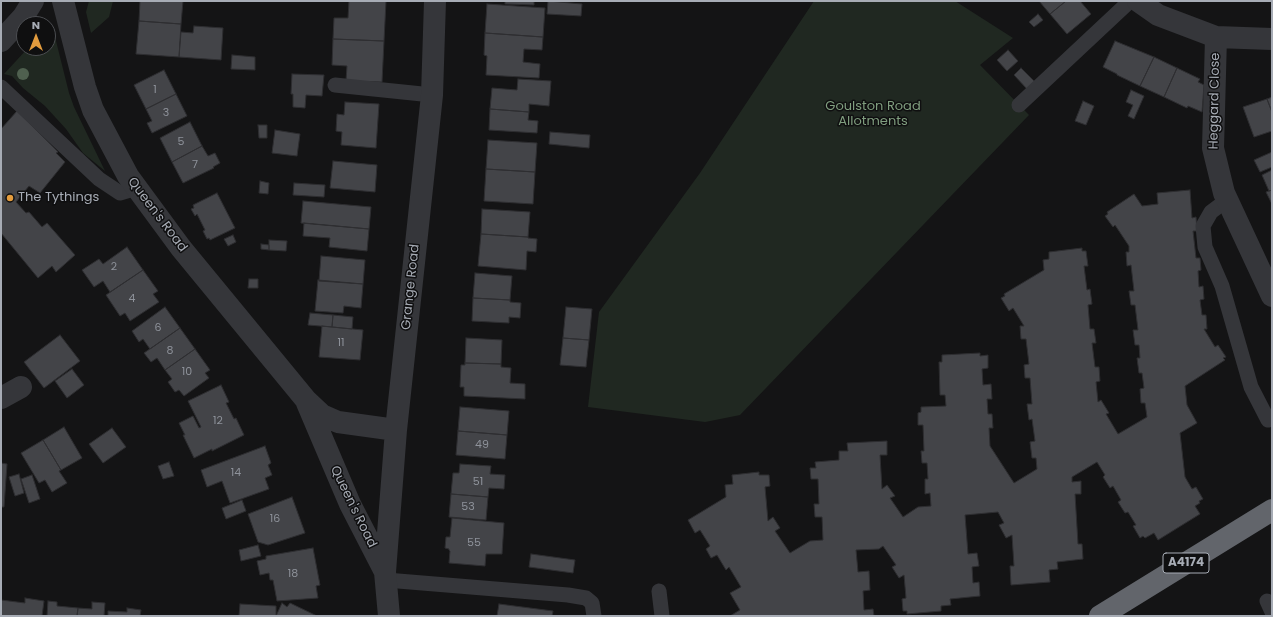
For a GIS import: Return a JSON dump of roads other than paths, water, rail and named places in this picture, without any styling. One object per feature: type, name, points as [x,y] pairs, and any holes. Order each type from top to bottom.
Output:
[{"type":"highway","name":"A4174","points":[[1100,616],[1272,510]]},
{"type":"street","points":[[1,42],[23,17],[33,1]]},
{"type":"street","name":"Queen's Road","points":[[62,1],[85,87],[93,110],[128,176],[181,248],[306,400],[322,415],[338,422],[396,430]]},
{"type":"street","name":"Grange Road","points":[[386,576],[396,430],[432,95],[434,1]]},
{"type":"street","points":[[1138,1],[1158,16],[1216,37],[1272,39]]},
{"type":"street","name":"Heggard Close","points":[[1216,37],[1213,148],[1224,193],[1272,296]]},
{"type":"street","points":[[1,398],[21,387]]},
{"type":"street","name":"Queen's Road","points":[[306,400],[350,504],[386,576],[389,616]]},
{"type":"lane","points":[[1019,105],[1130,1]]},
{"type":"lane","points":[[335,85],[432,95]]},
{"type":"lane","points":[[1,87],[98,179],[120,193],[137,188]]},
{"type":"lane","points":[[1227,200],[1211,212],[1203,226],[1205,247],[1222,286],[1251,387],[1268,420]]},
{"type":"lane","points":[[386,576],[586,598],[592,603],[594,616]]},
{"type":"lane","points":[[659,591],[662,616]]},
{"type":"place","name":"The Tythings","points":[[10,198]]},
{"type":"park label","name":"Goulston Road Allotments","points":[[873,114]]}]
